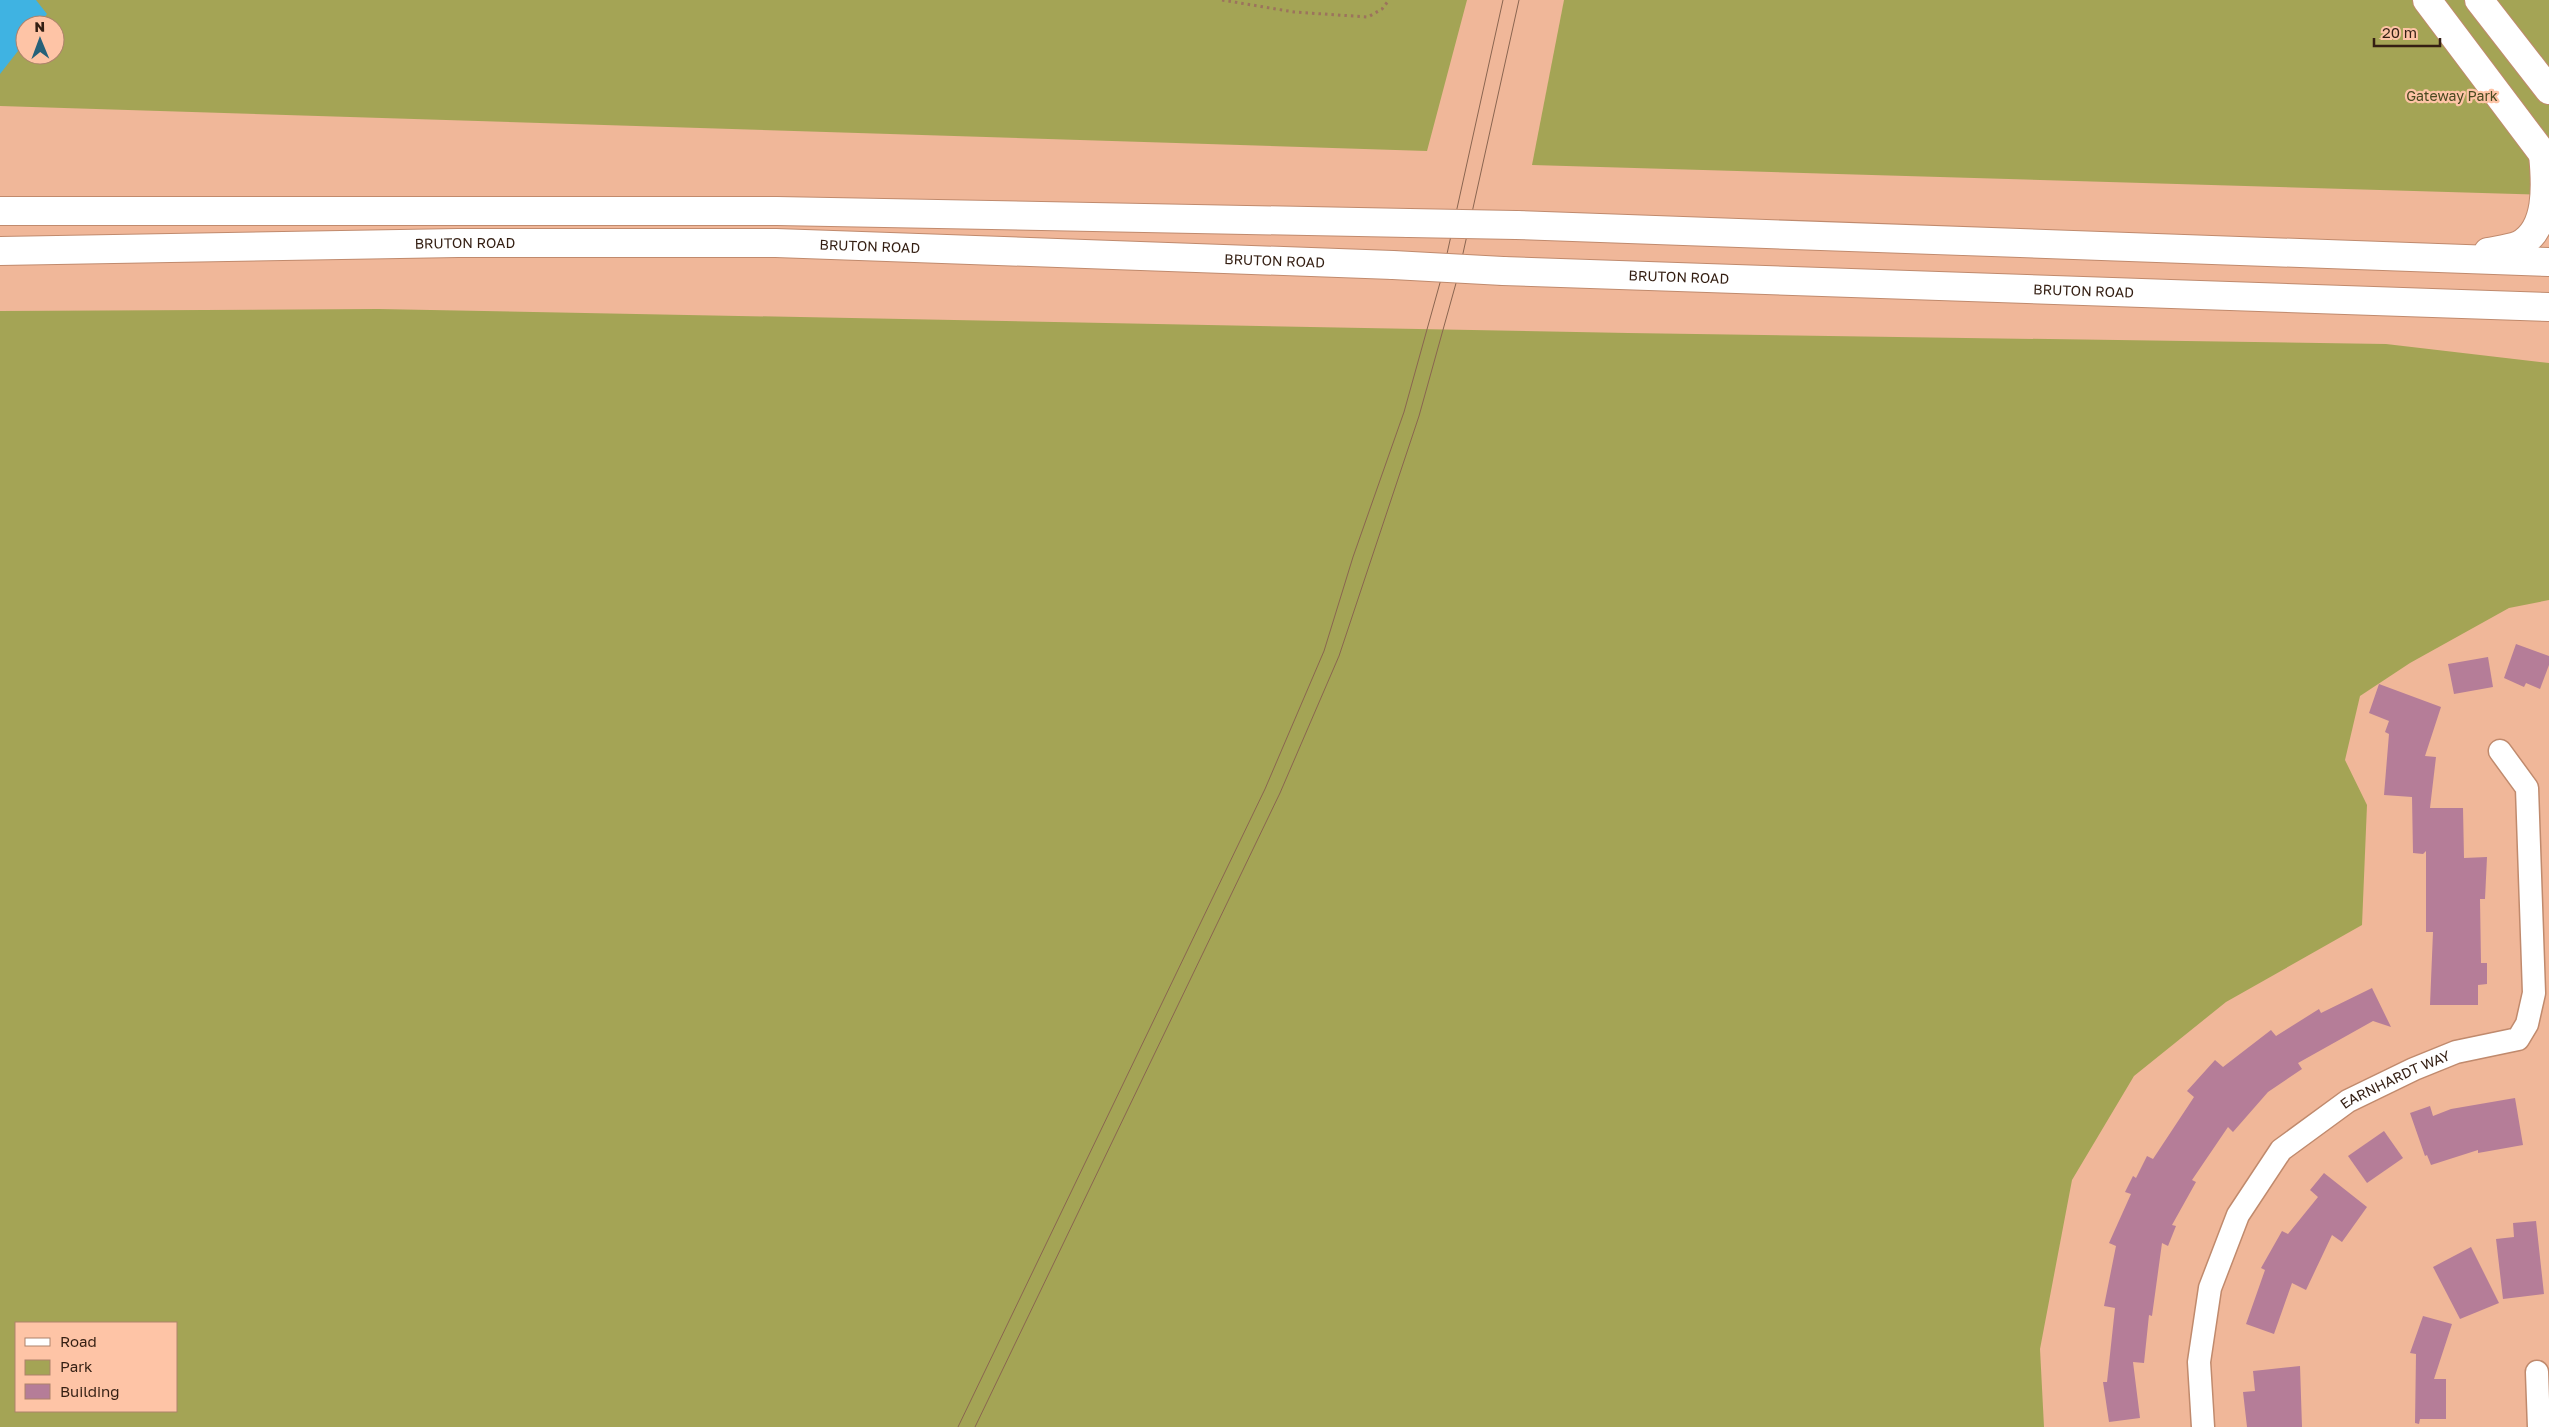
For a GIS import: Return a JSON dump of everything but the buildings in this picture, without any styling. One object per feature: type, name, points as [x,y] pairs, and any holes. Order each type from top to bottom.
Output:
[{"type":"main road","points":[[2427,0],[2546,158],[2547,206],[2541,224],[2528,240],[2518,245],[2460,258]]},
{"type":"main road","points":[[2479,0],[2549,90]]},
{"type":"main road","points":[[0,211],[777,211],[1516,225],[2549,262]]},
{"type":"main road","points":[[457,211],[458,242]]},
{"type":"main road","name":"BRUTON ROAD","points":[[0,251],[458,242],[776,242],[1393,265],[1502,271],[2549,307]]},
{"type":"street","name":"EARNHARDT WAY","points":[[2203,1427],[2199,1362],[2210,1288],[2238,1215],[2281,1150],[2348,1101],[2414,1069],[2456,1052],[2518,1039],[2528,1024],[2534,993],[2540,931],[2527,788],[2500,751]]},
{"type":"street","points":[[2537,1372],[2539,1427]]},
{"type":"path","points":[[1222,0],[1294,12],[1368,17],[1382,9],[1390,0]]},
{"type":"green space","points":[[0,0],[1467,0],[1427,151],[0,106]]},
{"type":"green space","name":"Gateway Park","points":[[1564,0],[2549,0],[2549,195],[1532,165]]},
{"type":"green space","points":[[378,309],[1628,333],[2386,344],[2549,363],[2549,600],[2509,608],[2410,663],[2360,696],[2345,760],[2367,805],[2362,925],[2226,1002],[2134,1076],[2072,1180],[2040,1349],[2044,1427],[0,1427],[0,311]]},
{"type":"water","points":[[0,0],[36,0],[47,14],[15,15],[15,55],[0,74]]},
{"type":"tram line","points":[[958,1427],[1265,789],[1324,651],[1353,557],[1404,412],[1443,272],[1503,0]]},
{"type":"tram line","points":[[975,1427],[1280,793],[1339,656],[1419,416],[1458,276],[1519,0]]}]
